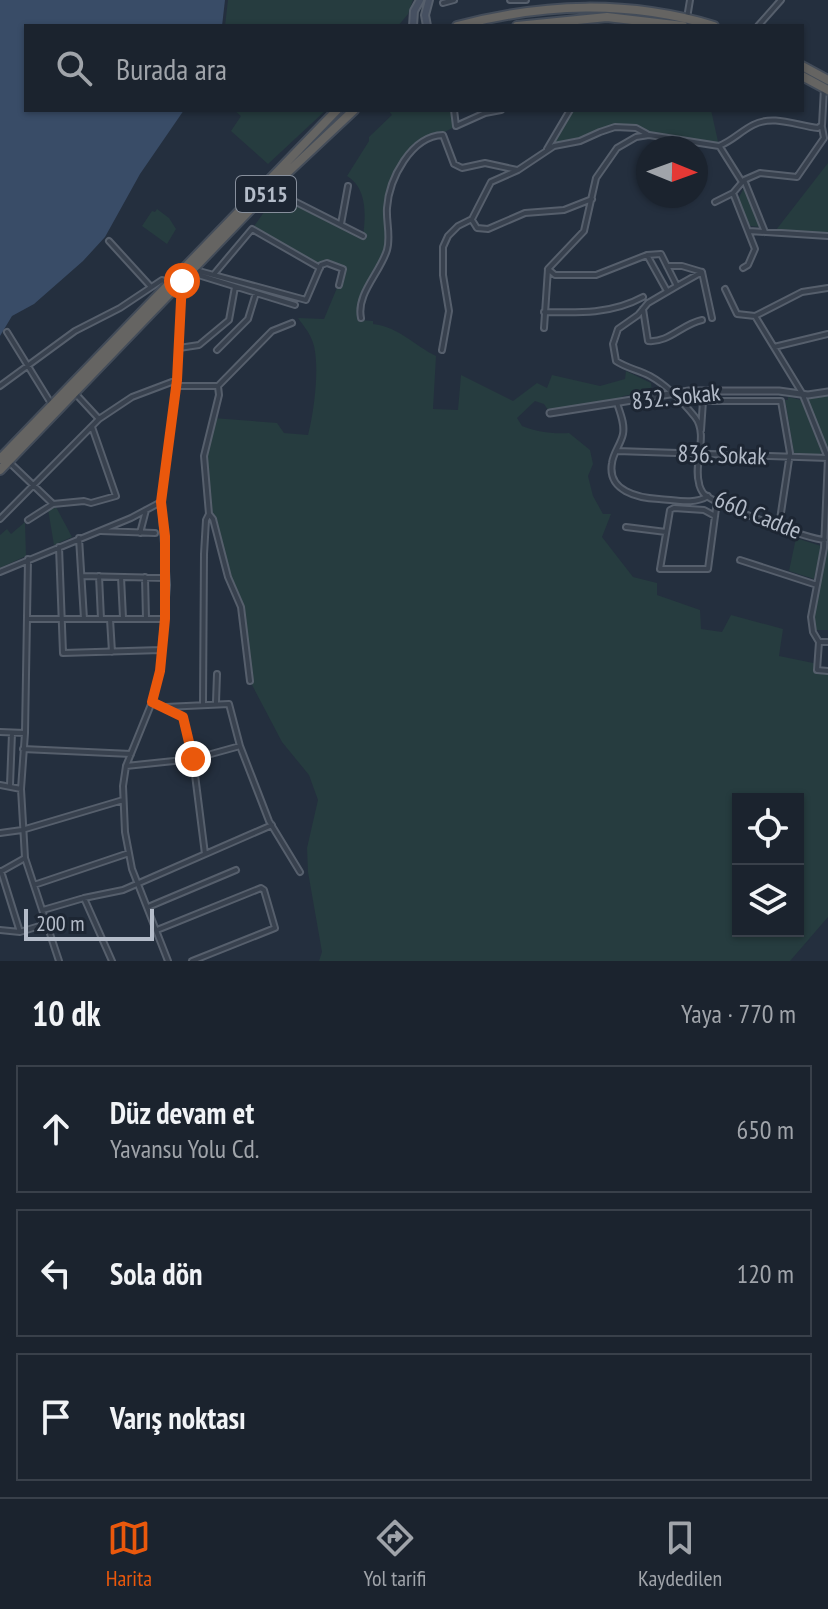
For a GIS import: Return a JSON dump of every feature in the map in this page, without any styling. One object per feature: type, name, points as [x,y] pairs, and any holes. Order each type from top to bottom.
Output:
[{"type":"highway","points":[[466,24],[513,13],[578,6],[632,8],[685,22]]},
{"type":"highway","points":[[537,24],[607,17],[685,22]]},
{"type":"highway","points":[[804,68],[827,86]]},
{"type":"highway","points":[[804,77],[827,86]]},
{"type":"highway","name":"D515","points":[[0,470],[4,460],[52,405],[335,112]]},
{"type":"highway","name":"D515","points":[[4,460],[166,297],[182,285],[273,186],[352,112]]},
{"type":"main road","points":[[413,24],[414,11],[420,0]]},
{"type":"main road","points":[[427,24],[425,15],[429,0]]},
{"type":"street","points":[[443,3],[454,0]]},
{"type":"street","points":[[512,0],[526,0]]},
{"type":"street","points":[[685,22],[690,0]]},
{"type":"street","points":[[760,24],[781,0]]},
{"type":"street","points":[[715,202],[733,193],[743,181],[760,173],[797,177],[824,138],[822,125],[827,86]]},
{"type":"street","points":[[454,112],[456,126],[490,112]]},
{"type":"street","points":[[546,153],[569,112]]},
{"type":"street","points":[[644,136],[719,146],[754,124],[765,121],[778,120],[815,128],[822,125]]},
{"type":"street","points":[[822,125],[828,129]]},
{"type":"street","points":[[442,350],[449,311],[443,275],[443,247],[454,229],[472,219],[491,182],[518,170],[554,146],[580,141],[615,127],[641,130],[649,135]]},
{"type":"street","points":[[640,136],[641,130]]},
{"type":"street","points":[[361,318],[361,303],[387,250],[389,230],[386,210],[393,180],[406,157],[438,134],[443,135],[454,164],[462,168],[485,163],[518,170]]},
{"type":"street","points":[[544,328],[548,269],[584,231],[596,178],[605,164],[617,148],[636,139]]},
{"type":"street","points":[[719,146],[743,181],[765,232]]},
{"type":"street","points":[[273,186],[290,199],[363,236]]},
{"type":"street","points":[[341,224],[348,186]]},
{"type":"street","points":[[733,193],[755,249],[748,265],[743,268]]},
{"type":"street","points":[[472,219],[477,228],[488,229],[525,213],[564,210],[592,199]]},
{"type":"street","points":[[215,273],[252,229],[320,268]]},
{"type":"street","points":[[749,231],[828,236]]},
{"type":"street","points":[[109,241],[151,287]]},
{"type":"street","points":[[548,269],[555,275],[596,275],[647,255],[661,254],[677,286]]},
{"type":"street","points":[[647,255],[667,291]]},
{"type":"street","points":[[168,961],[129,853],[123,800],[126,766],[152,702],[160,671],[166,578],[161,502],[176,383],[182,285],[199,271],[306,300],[320,268],[327,263],[343,269],[339,285]]},
{"type":"street","points":[[667,266],[682,266],[702,272]]},
{"type":"street","points":[[700,433],[697,419],[678,401],[676,394],[648,375],[620,364],[613,355],[613,344],[618,329],[648,303],[702,272]]},
{"type":"street","points":[[702,272],[712,318]]},
{"type":"street","points":[[195,274],[295,305]]},
{"type":"street","points":[[0,386],[75,331],[120,308],[162,280],[169,283]]},
{"type":"street","points":[[179,348],[199,345],[229,320],[235,287]]},
{"type":"street","points":[[725,289],[737,314],[755,316],[802,292],[828,288]]},
{"type":"street","points":[[217,350],[248,319],[256,293]]},
{"type":"street","points":[[166,297],[175,297],[182,302]]},
{"type":"street","points":[[547,312],[607,311],[627,306],[643,297]]},
{"type":"street","points":[[643,309],[648,341],[652,343],[702,320]]},
{"type":"street","points":[[755,316],[805,396],[828,458],[825,540],[811,617],[813,632],[819,642],[817,670],[828,671]]},
{"type":"street","points":[[229,320],[239,328]]},
{"type":"street","points":[[218,386],[266,336],[292,323]]},
{"type":"street","points":[[7,332],[52,405]]},
{"type":"street","points":[[774,347],[828,334]]},
{"type":"street","points":[[0,519],[99,419],[132,397],[176,383],[218,386]]},
{"type":"street","points":[[203,703],[204,554],[209,514],[204,456],[219,395],[218,386]]},
{"type":"street","name":"832. Sokak","points":[[550,413],[702,391],[805,396],[828,392]]},
{"type":"street","points":[[74,392],[99,419]]},
{"type":"street","name":"660. Cadde","points":[[789,458],[781,401],[703,401],[697,480],[703,493],[779,526],[825,540]]},
{"type":"street","points":[[617,403],[624,423],[611,474],[618,487],[632,495],[699,502],[708,496]]},
{"type":"street","points":[[28,520],[53,504],[91,503],[116,496],[92,427]]},
{"type":"street","name":"836. Sokak","points":[[617,451],[828,458]]},
{"type":"street","points":[[779,526],[789,458]]},
{"type":"street","points":[[4,460],[35,484],[53,504]]},
{"type":"street","points":[[715,516],[704,510],[670,510],[660,569],[708,569],[717,501]]},
{"type":"street","points":[[0,572],[161,502]]},
{"type":"street","points":[[140,533],[146,510]]},
{"type":"street","points":[[209,514],[228,577],[241,607],[250,681]]},
{"type":"street","points":[[626,527],[666,532]]},
{"type":"street","points":[[98,531],[155,533]]},
{"type":"street","points":[[79,538],[84,619]]},
{"type":"street","points":[[59,547],[63,653],[161,650]]},
{"type":"street","points":[[28,559],[22,830],[25,858],[59,961]]},
{"type":"street","points":[[740,560],[817,585]]},
{"type":"street","points":[[82,576],[166,578]]},
{"type":"street","points":[[99,576],[101,619]]},
{"type":"street","points":[[121,577],[123,619]]},
{"type":"street","points":[[145,577],[146,619]]},
{"type":"street","points":[[29,619],[165,619]]},
{"type":"street","points":[[110,619],[112,652]]},
{"type":"street","points":[[819,642],[828,642]]},
{"type":"street","points":[[216,702],[217,674]]},
{"type":"street","points":[[152,702],[183,717],[193,759],[205,854]]},
{"type":"street","points":[[165,707],[216,702],[229,704],[240,746],[272,825],[300,872]]},
{"type":"street","points":[[0,732],[25,733]]},
{"type":"street","points":[[10,785],[12,733]]},
{"type":"street","points":[[126,766],[193,759],[240,746]]},
{"type":"street","points":[[23,749],[131,754]]},
{"type":"street","points":[[0,785],[21,789]]},
{"type":"street","points":[[0,833],[22,830],[123,800]]},
{"type":"street","points":[[42,911],[123,890],[272,825]]},
{"type":"street","points":[[34,885],[129,853]]},
{"type":"street","points":[[20,932],[0,871],[25,858]]},
{"type":"street","points":[[148,907],[236,870]]},
{"type":"street","points":[[157,930],[261,888],[264,890],[275,928],[192,961]]},
{"type":"street","points":[[0,895],[8,893]]},
{"type":"street","points":[[84,898],[112,961]]},
{"type":"street","points":[[0,930],[20,932],[46,924]]},
{"type":"green space","points":[[228,0],[413,0],[408,14],[400,24],[225,24]]},
{"type":"green space","points":[[236,112],[324,112],[268,164],[231,131],[241,116]]},
{"type":"green space","points":[[390,112],[454,112],[456,126],[418,146],[396,172],[388,198],[387,250],[366,292],[360,294],[361,320],[373,321],[373,324],[391,329],[436,356],[433,409],[458,410],[461,375],[513,401],[537,383],[547,388],[552,375],[600,386],[625,379],[626,371],[651,383],[652,391],[623,396],[617,403],[550,413],[544,404],[535,401],[517,418],[522,426],[533,430],[569,433],[590,450],[593,464],[588,476],[593,496],[603,514],[611,514],[602,537],[633,577],[657,583],[657,595],[700,610],[701,629],[722,632],[731,615],[783,629],[779,656],[818,664],[818,669],[828,671],[828,917],[790,961],[319,961],[322,952],[308,872],[307,848],[318,800],[309,775],[282,742],[250,681],[241,607],[228,577],[209,514],[204,467],[213,418],[277,423],[284,433],[308,435],[314,401],[315,349],[308,331],[298,318],[324,319],[343,269],[327,263],[320,268],[252,229],[279,191],[363,236],[365,211],[362,195],[347,176],[369,137],[392,115]]},
{"type":"green space","points":[[569,112],[711,112],[719,146],[708,144],[708,136],[655,136],[636,128],[615,127],[580,141],[554,146],[546,153]]},
{"type":"green space","points":[[828,163],[828,233],[776,230]]},
{"type":"green space","points":[[745,186],[761,227],[749,226],[738,199]]},
{"type":"green space","points":[[157,209],[169,218],[176,229],[167,244],[142,226],[152,211]]},
{"type":"green space","points":[[828,396],[828,450],[807,399]]},
{"type":"green space","points":[[788,397],[801,400],[820,455],[794,453],[785,400]]},
{"type":"green space","points":[[56,507],[72,537],[54,545],[48,509]]},
{"type":"green space","points":[[25,522],[26,556],[0,568],[0,535],[7,529],[11,534]]},
{"type":"green space","points":[[796,538],[821,546],[814,579],[789,571]]},
{"type":"green space","points":[[828,539],[828,630],[816,630],[814,617]]},
{"type":"water","points":[[0,0],[225,0],[222,24],[24,24],[24,112],[183,112],[140,174],[105,237],[34,304],[12,316],[0,336]]},
{"type":"route","points":[[182,281],[177,380],[161,502],[167,585],[165,619],[160,671],[152,702],[183,717],[193,759]]}]
